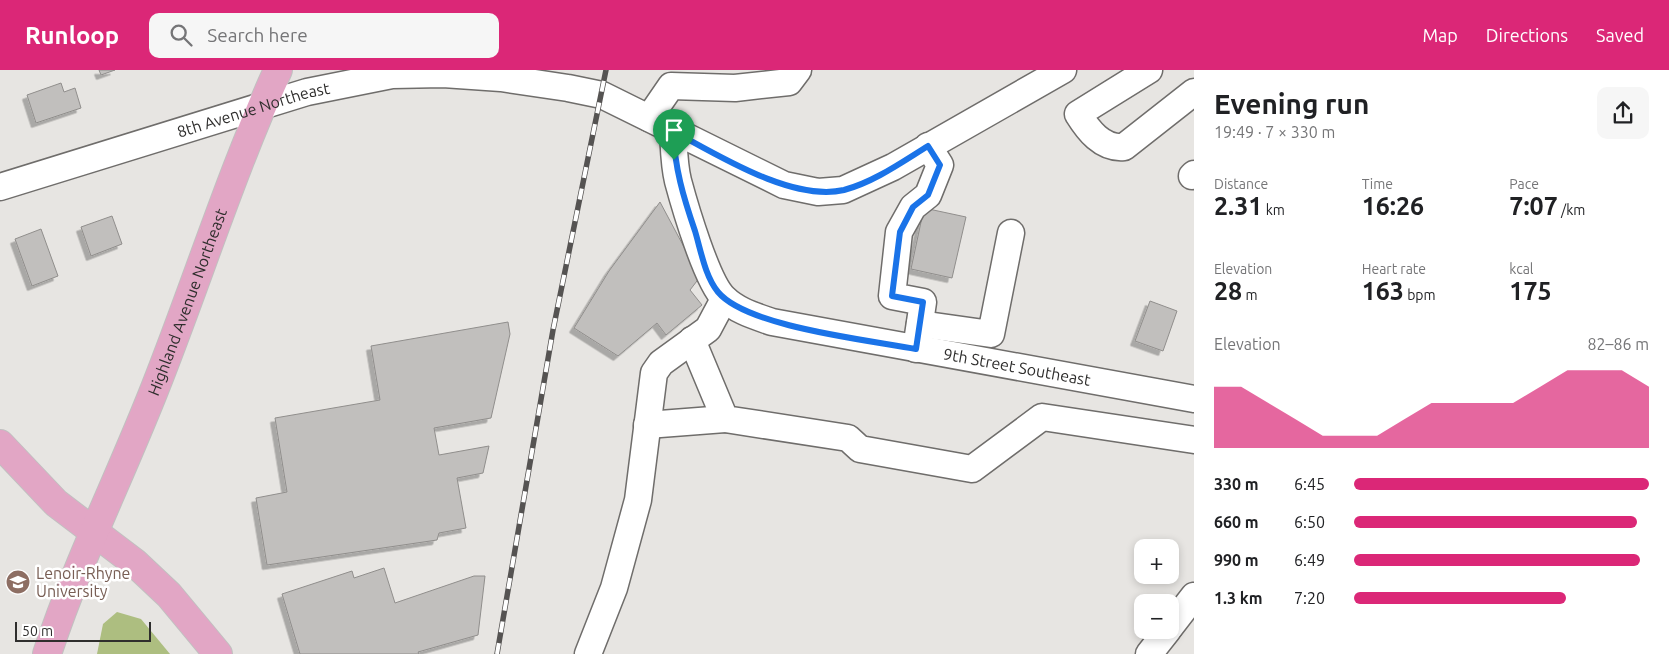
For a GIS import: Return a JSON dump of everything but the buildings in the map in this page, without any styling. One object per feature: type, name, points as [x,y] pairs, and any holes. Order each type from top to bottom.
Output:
[{"type":"main road","points":[[256,70],[261,108]]},
{"type":"main road","name":"Highland Avenue Northeast","points":[[47,654],[92,532],[118,481],[261,108],[278,70]]},
{"type":"main road","points":[[0,444],[56,503],[134,563],[169,595],[218,654]]},
{"type":"street","points":[[649,118],[671,86],[735,88],[789,82],[798,70]]},
{"type":"street","name":"8th Avenue Northeast","points":[[0,187],[261,108],[307,92],[392,75],[443,74],[501,78],[570,79],[784,185],[818,192],[843,190],[868,180],[1063,70]]},
{"type":"street","points":[[1149,70],[1078,114],[1091,134],[1116,148],[1124,147],[1194,92]]},
{"type":"street","name":"9th Street Southeast","points":[[673,131],[674,160],[678,181],[711,281],[724,299],[743,311],[772,322],[918,336],[1194,398]]},
{"type":"street","points":[[928,146],[940,165],[928,195],[913,207],[900,232],[892,296],[923,302],[918,336],[991,334],[1011,233]]},
{"type":"street","points":[[588,654],[614,588],[635,509],[654,373],[660,363],[708,329],[724,299]]},
{"type":"street","points":[[692,340],[726,419]]},
{"type":"street","points":[[648,425],[726,419],[848,438],[860,449],[972,469],[1042,417],[1194,440]]},
{"type":"street","points":[[1179,616],[1194,597]]},
{"type":"street","points":[[1149,654],[1161,639]]},
{"type":"green space","points":[[117,612],[141,619],[170,654],[97,654],[103,624]]},
{"type":"railway","points":[[497,654],[553,330],[606,70]]},
{"type":"place","name":"Lenoir-Rhyne University","points":[[18,582]]},
{"type":"route","points":[[673,131],[730,161],[784,185],[818,192],[843,190],[868,180],[893,168],[928,146],[940,165],[928,195],[913,207],[900,232],[892,296],[923,302],[916,349],[772,322],[743,311],[724,299],[711,281],[678,181],[674,160],[673,131]]}]
